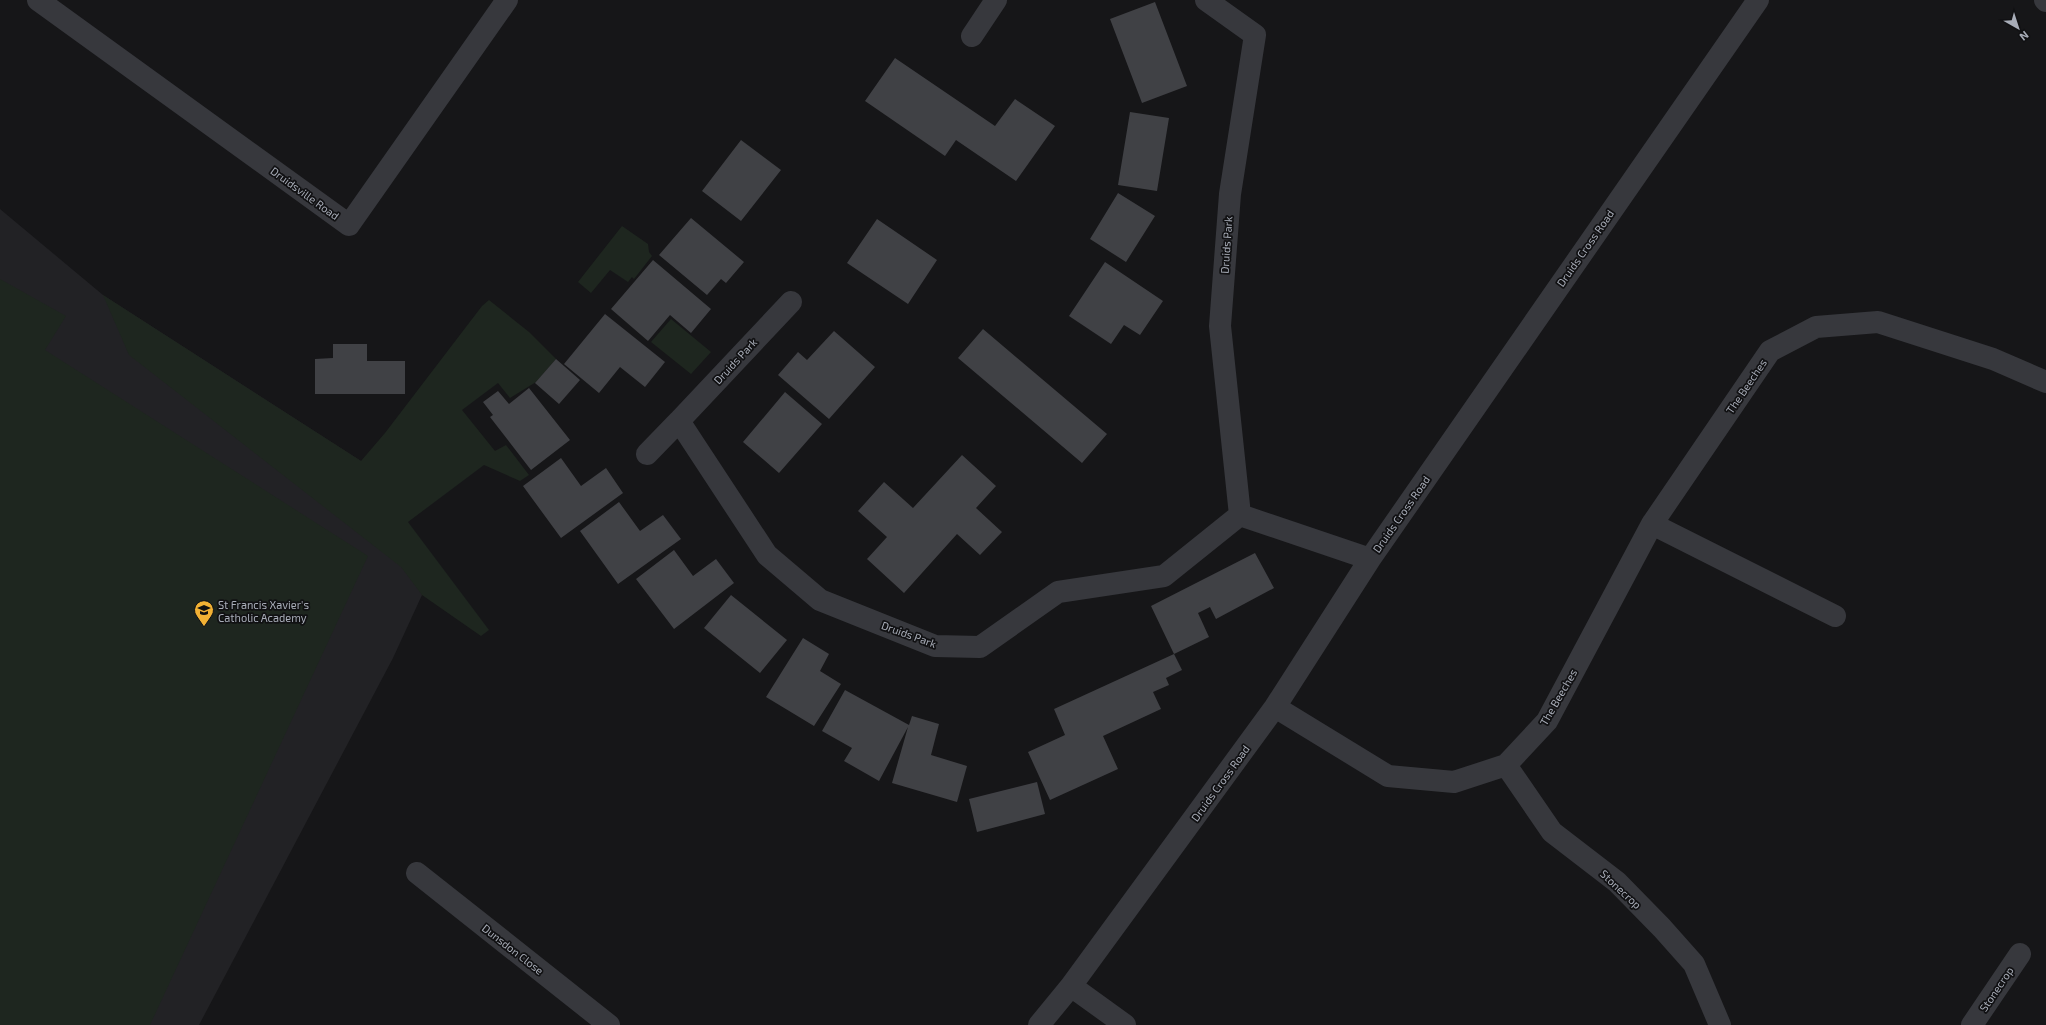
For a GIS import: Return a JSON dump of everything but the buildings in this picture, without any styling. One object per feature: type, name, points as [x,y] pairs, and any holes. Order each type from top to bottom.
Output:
[{"type":"street","name":"Druidsville Road","points":[[38,0],[349,225],[507,0]]},
{"type":"street","points":[[972,36],[996,0]]},
{"type":"street","name":"Druids Park","points":[[679,421],[767,555],[820,600],[935,646],[980,647],[1058,592],[1164,576],[1240,515],[1220,326],[1230,194],[1254,35],[1206,0]]},
{"type":"street","name":"Druids Cross Road","points":[[1039,1025],[1071,986],[1275,707],[1370,558],[1758,0]]},
{"type":"street","name":"Druids Park","points":[[647,454],[791,302]]},
{"type":"street","name":"The Beeches","points":[[1275,707],[1388,776],[1454,782],[1506,765],[1546,721],[1652,524],[1770,351],[1816,327],[1878,322],[1994,359],[2046,382]]},
{"type":"street","points":[[1240,515],[1370,558]]},
{"type":"street","points":[[1652,524],[1835,616]]},
{"type":"street","name":"Stonecrop","points":[[1506,765],[1552,832],[1617,882],[1662,928],[1694,964],[1720,1025]]},
{"type":"street","name":"Dunsdon Close","points":[[417,873],[610,1025]]},
{"type":"street","name":"Stonecrop","points":[[1972,1025],[2020,954]]},
{"type":"street","points":[[1071,986],[1125,1025]]},
{"type":"shaded area","name":"St Francis Xavier's Catholic Academy","points":[[0,209],[103,295],[361,461],[408,522],[422,595],[393,658],[199,1025],[0,1025]]},
{"type":"shaded area","points":[[622,226],[648,244],[649,252],[652,256],[634,279],[632,277],[628,282],[610,270],[591,293],[578,282]]},
{"type":"shaded area","name":"St Francis Xavier's Catholic Academy","points":[[0,279],[66,316],[45,350],[368,556],[150,1025],[0,1025]]},
{"type":"shaded area","points":[[103,295],[361,461],[385,433],[482,306],[489,300],[529,332],[556,359],[536,382],[510,398],[498,383],[462,410],[495,451],[506,445],[529,475],[520,481],[484,465],[408,522],[489,630],[481,636],[422,595],[401,567],[129,355]]},
{"type":"shaded area","points":[[671,319],[711,352],[691,374],[651,342]]},
{"type":"place","name":"St Francis Xavier's Catholic Academy","points":[[204,627]]}]
